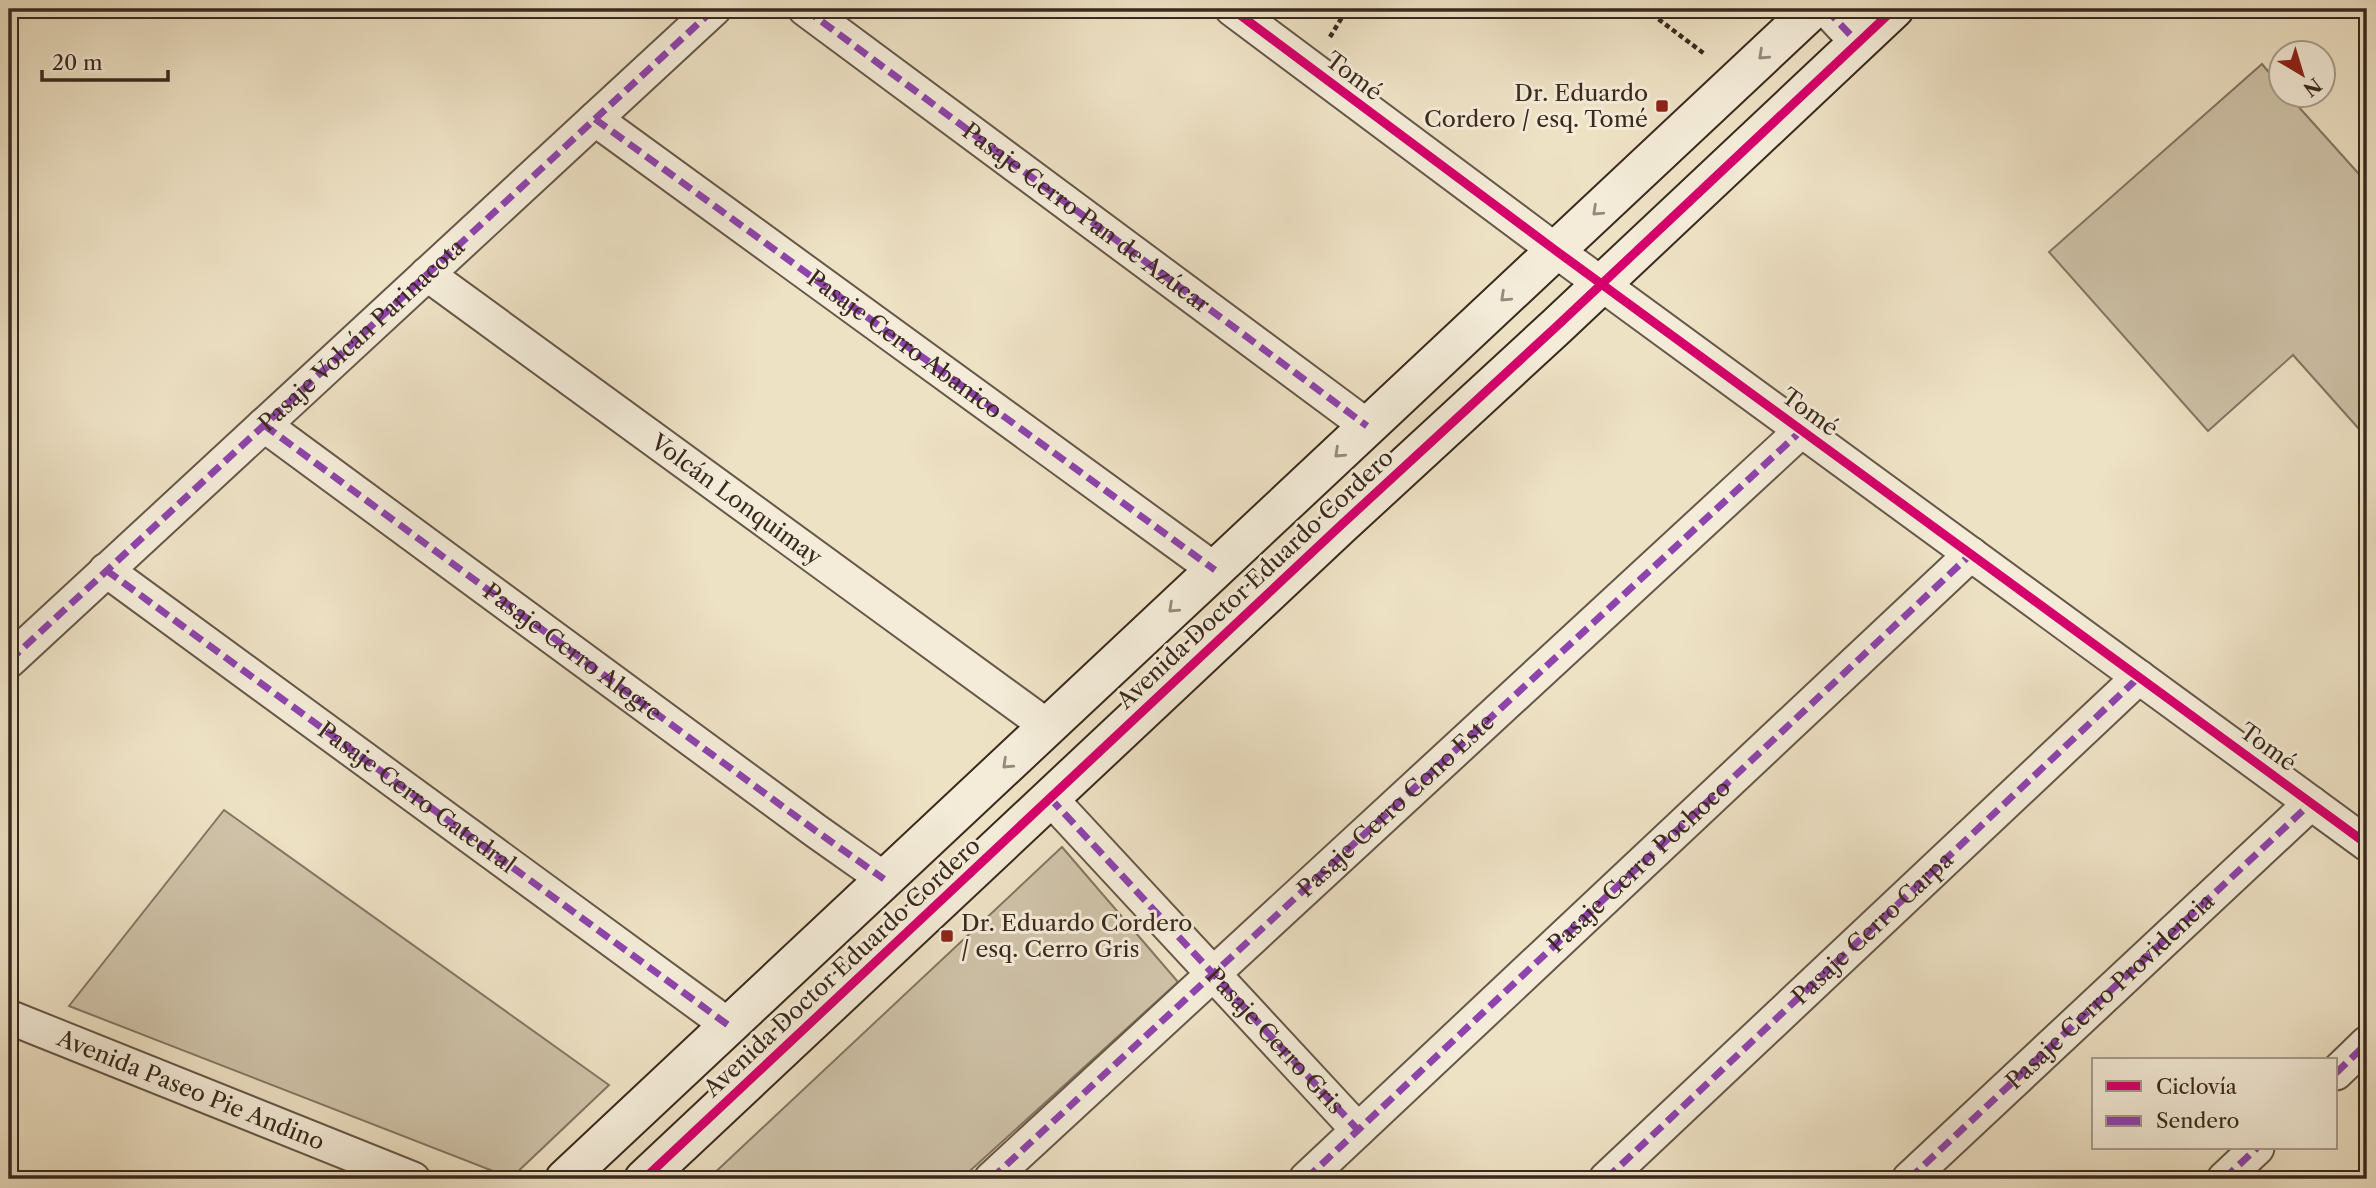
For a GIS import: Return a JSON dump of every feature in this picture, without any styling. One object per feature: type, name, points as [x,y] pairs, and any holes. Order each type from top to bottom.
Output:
[{"type":"street","name":"Pasaje Volcán Parinacota","points":[[9,661],[715,9]]},
{"type":"street","name":"Pasaje Cerro Pan de Azúcar","points":[[806,9],[1367,426]]},
{"type":"street","name":"Tomé","points":[[1232,9],[1555,250],[2311,803],[2363,833]]},
{"type":"street","name":"Avenida Doctor Eduardo Cordero","points":[[565,1179],[1813,9]]},
{"type":"street","points":[[1826,9],[1858,43]]},
{"type":"street","name":"Avenida Doctor Eduardo Cordero","points":[[644,1179],[1894,9]]},
{"type":"street","name":"Pasaje Cerro Abanico","points":[[595,119],[1215,570]]},
{"type":"street","name":"Volcán Lonquimay","points":[[427,274],[1047,726]]},
{"type":"street","name":"Pasaje Cerro Alegre","points":[[264,425],[884,879]]},
{"type":"street","name":"Pasaje Cerro Cono Este","points":[[991,1179],[1802,430]]},
{"type":"street","name":"Pasaje Cerro Pochoco","points":[[1306,1179],[1971,554]]},
{"type":"street","name":"Pasaje Cerro Catedral","points":[[107,570],[728,1025]]},
{"type":"street","name":"Pasaje Cerro Carpa","points":[[1606,1179],[2140,677]]},
{"type":"street","name":"Pasaje Cerro Gris","points":[[1050,798],[1358,1130]]},
{"type":"street","name":"Pasaje Cerro Providencia","points":[[1909,1179],[2311,803]]},
{"type":"street","name":"Avenida Paseo Pie Andino","points":[[9,1017],[413,1179]]},
{"type":"street","points":[[2338,1071],[2367,1043]]},
{"type":"street","points":[[2224,1179],[2255,1150]]},
{"type":"path","points":[[1645,9],[1737,79]]},
{"type":"shaded area","points":[[2262,64],[2268,71],[2268,108],[2300,108],[2367,183],[2367,422],[2359,429],[2293,355],[2208,431],[2049,252]]},
{"type":"shaded area","points":[[224,810],[609,1085],[511,1178],[69,1006]]},
{"type":"shaded area","points":[[1062,847],[1178,982],[961,1179],[708,1179]]},
{"type":"marked path","points":[[9,661],[714,9]]},
{"type":"marked path","points":[[805,9],[1367,426]]},
{"type":"marked path","points":[[1826,9],[1858,43]]},
{"type":"marked path","points":[[595,119],[1215,570]]},
{"type":"marked path","points":[[264,425],[884,879]]},
{"type":"marked path","points":[[991,1179],[1802,430]]},
{"type":"marked path","points":[[1306,1179],[1971,554]]},
{"type":"marked path","points":[[106,570],[728,1025]]},
{"type":"marked path","points":[[1606,1179],[2139,677]]},
{"type":"marked path","points":[[1050,798],[1358,1130]]},
{"type":"marked path","points":[[1909,1179],[2311,803]]},
{"type":"marked path","points":[[2338,1071],[2367,1043]]},
{"type":"marked path","points":[[2224,1179],[2255,1150]]},
{"type":"cycle path","points":[[1232,9],[1555,250],[2367,844]]},
{"type":"cycle path","points":[[644,1179],[1894,9]]},
{"type":"place","name":"Dr. Eduardo Cordero / esq. Tomé","points":[[1662,106]]},
{"type":"place","name":"Dr. Eduardo Cordero / esq. Cerro Gris","points":[[947,936]]}]
